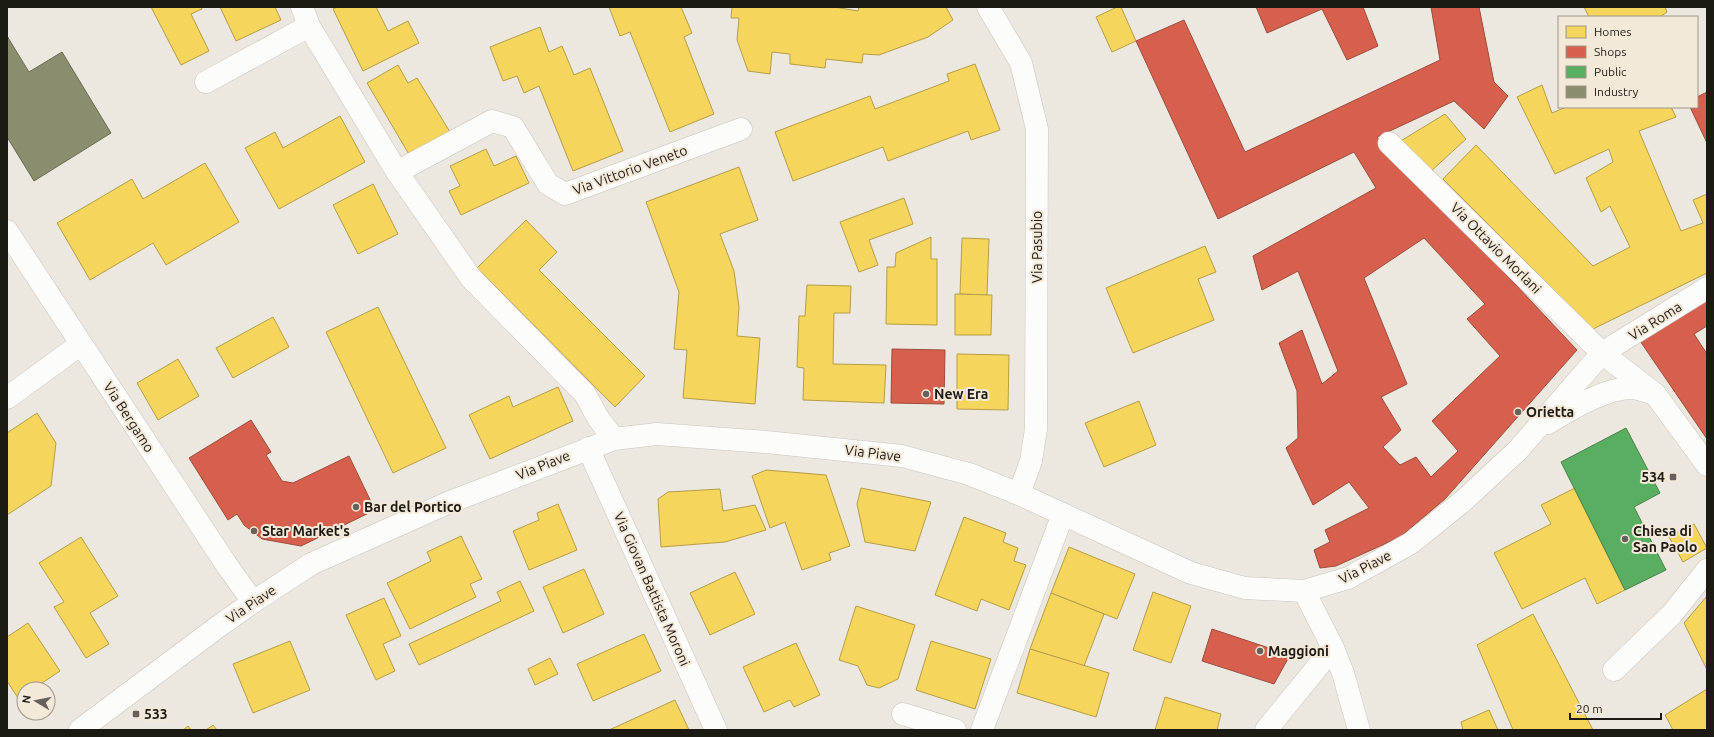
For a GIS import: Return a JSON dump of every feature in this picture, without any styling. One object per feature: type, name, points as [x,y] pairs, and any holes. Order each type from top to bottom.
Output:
[{"type":"street","name":"Via Pasubio","points":[[988,7],[1021,63],[1037,129],[1036,429],[1031,461],[1019,494]]},
{"type":"street","points":[[206,82],[305,16],[397,172],[471,278],[585,394],[598,418],[614,439]]},
{"type":"street","name":"Via Vittorio Veneto","points":[[397,172],[492,121],[513,127],[548,184],[565,194],[741,129]]},
{"type":"street","name":"Via Ottavio Morlani","points":[[1390,143],[1602,353],[1655,394],[1707,465]]},
{"type":"street","name":"Via Bergamo","points":[[7,232],[253,602]]},
{"type":"street","name":"Via Roma","points":[[1602,353],[1707,288]]},
{"type":"street","points":[[7,398],[81,344]]},
{"type":"street","name":"Via Piave","points":[[80,730],[218,626],[311,564],[450,502],[588,448],[614,439],[657,434],[752,440],[902,456],[969,474],[1019,494],[1191,573],[1245,588],[1304,592],[1348,578],[1411,543],[1463,501],[1518,450],[1602,353]]},
{"type":"street","points":[[1529,436],[1565,413],[1612,391],[1631,388],[1655,394]]},
{"type":"street","name":"Via Giovan Battista Moroni","points":[[588,448],[716,730]]},
{"type":"street","points":[[982,730],[1063,514]]},
{"type":"street","points":[[1614,670],[1672,614],[1707,570]]},
{"type":"street","points":[[1304,592],[1333,648],[1343,673],[1359,730]]},
{"type":"street","points":[[1266,730],[1333,648]]},
{"type":"street","points":[[903,714],[955,730]]},
{"type":"building: Homes","points":[[151,7],[201,7],[202,9],[191,14],[209,51],[181,65]]},
{"type":"building: Homes","points":[[220,7],[275,7],[281,20],[236,41]]},
{"type":"building: Homes","points":[[337,7],[376,7],[388,31],[408,21],[419,43],[363,71],[333,9]]},
{"type":"building: Homes","points":[[609,7],[681,7],[692,33],[684,37],[714,114],[670,132],[630,32],[620,36]]},
{"type":"building: Homes","points":[[732,7],[834,7],[858,11],[859,7],[946,7],[953,20],[928,37],[879,55],[863,54],[862,63],[826,59],[825,68],[790,64],[790,54],[772,52],[770,74],[748,71],[737,40],[739,18],[731,18]]},
{"type":"building: Homes","points":[[1117,7],[1121,7],[1136,41],[1112,52],[1096,17]]},
{"type":"building: Homes","points":[[1584,7],[1665,7],[1667,12],[1661,16],[1588,16]]},
{"type":"building: Homes","points":[[540,27],[549,52],[562,46],[574,75],[590,68],[623,151],[573,171],[539,86],[524,93],[517,76],[503,81],[490,47]]},
{"type":"building: Homes","points":[[975,64],[1000,130],[971,140],[968,131],[888,161],[883,147],[793,181],[775,132],[870,96],[875,109],[949,81],[947,74]]},
{"type":"building: Homes","points":[[398,65],[408,83],[417,78],[450,132],[410,156],[367,83]]},
{"type":"building: Homes","points":[[1542,85],[1552,113],[1564,108],[1672,108],[1676,117],[1639,131],[1681,231],[1703,223],[1693,200],[1707,194],[1707,273],[1593,329],[1443,179],[1476,145],[1593,266],[1630,247],[1610,206],[1601,212],[1586,178],[1613,162],[1609,149],[1555,174],[1517,97]]},
{"type":"building: Homes","points":[[1445,114],[1466,139],[1429,173],[1399,142]]},
{"type":"building: Homes","points":[[340,116],[365,162],[279,209],[245,148],[275,132],[283,148]]},
{"type":"building: Homes","points":[[486,149],[494,166],[516,156],[529,183],[461,215],[449,191],[460,186],[450,166]]},
{"type":"building: Homes","points":[[205,163],[239,222],[166,265],[153,243],[90,280],[57,223],[132,179],[143,199]]},
{"type":"building: Homes","points":[[739,167],[758,220],[720,234],[734,271],[739,307],[737,336],[760,338],[755,404],[683,398],[687,350],[674,349],[679,292],[646,202]]},
{"type":"building: Homes","points":[[373,184],[398,234],[358,254],[333,205]]},
{"type":"building: Homes","points":[[904,198],[913,224],[869,240],[878,265],[859,272],[840,222]]},
{"type":"building: Homes","points":[[526,220],[557,252],[539,270],[645,376],[615,407],[477,268]]},
{"type":"building: Homes","points":[[931,237],[931,259],[937,259],[937,325],[886,324],[887,267],[895,267],[896,253]]},
{"type":"building: Homes","points":[[962,238],[989,239],[987,295],[960,294]]},
{"type":"building: Homes","points":[[1205,246],[1216,272],[1198,279],[1214,320],[1133,353],[1106,288]]},
{"type":"building: Homes","points":[[807,285],[851,286],[850,313],[834,313],[833,364],[886,365],[884,403],[803,400],[804,368],[797,367],[799,316],[805,316]]},
{"type":"building: Homes","points":[[955,294],[992,295],[991,335],[955,335]]},
{"type":"building: Homes","points":[[378,307],[446,448],[393,473],[326,332]]},
{"type":"building: Homes","points":[[273,317],[289,347],[233,378],[216,348]]},
{"type":"building: Homes","points":[[957,354],[1009,355],[1008,410],[957,409]]},
{"type":"building: Homes","points":[[178,359],[199,396],[158,420],[137,383]]},
{"type":"building: Homes","points":[[558,387],[573,421],[490,459],[469,415],[509,396],[513,407]]},
{"type":"building: Homes","points":[[1139,401],[1156,445],[1104,467],[1085,423]]},
{"type":"building: Homes","points":[[37,413],[56,443],[51,486],[7,515],[7,433]]},
{"type":"building: Homes","points":[[766,470],[826,475],[850,546],[829,553],[831,560],[802,570],[785,522],[770,528],[752,476]]},
{"type":"building: Homes","points":[[861,488],[931,502],[915,551],[865,542],[857,504]]},
{"type":"building: Homes","points":[[1575,488],[1625,590],[1597,604],[1585,578],[1522,609],[1494,553],[1551,524],[1541,505]]},
{"type":"building: Homes","points":[[720,489],[723,511],[755,505],[766,530],[725,542],[661,547],[658,499],[668,492]]},
{"type":"building: Homes","points":[[558,504],[577,550],[529,570],[513,531],[539,520],[537,513]]},
{"type":"building: Homes","points":[[964,517],[1006,533],[1003,542],[1018,548],[1014,561],[1026,565],[1009,610],[981,599],[977,611],[935,595]]},
{"type":"building: Homes","points":[[1694,524],[1707,548],[1683,562],[1669,537]]},
{"type":"building: Homes","points":[[461,536],[482,579],[470,584],[476,597],[410,629],[387,583],[431,561],[427,552]]},
{"type":"building: Homes","points":[[81,537],[118,596],[90,613],[109,644],[86,658],[54,607],[64,602],[39,563]]},
{"type":"building: Homes","points":[[1069,547],[1135,574],[1117,619],[1051,593]]},
{"type":"building: Homes","points":[[584,569],[604,614],[563,633],[543,587]]},
{"type":"building: Homes","points":[[735,572],[755,614],[710,635],[690,593]]},
{"type":"building: Homes","points":[[520,581],[534,611],[419,665],[409,644],[501,601],[497,592]]},
{"type":"building: Homes","points":[[1153,592],[1191,606],[1171,663],[1133,650]]},
{"type":"building: Homes","points":[[1051,593],[1104,614],[1084,666],[1030,649]]},
{"type":"building: Homes","points":[[1707,596],[1707,670],[1684,623]]},
{"type":"building: Homes","points":[[384,598],[401,636],[383,644],[395,671],[376,680],[346,615]]},
{"type":"building: Homes","points":[[856,606],[915,625],[898,679],[879,688],[867,685],[858,666],[839,660]]},
{"type":"building: Homes","points":[[1533,614],[1593,730],[1513,730],[1477,645]]},
{"type":"building: Homes","points":[[28,623],[60,671],[45,681],[16,681],[16,695],[7,681],[7,637]]},
{"type":"building: Homes","points":[[644,634],[661,671],[593,701],[577,664]]},
{"type":"building: Homes","points":[[290,641],[310,690],[253,713],[233,664]]},
{"type":"building: Homes","points":[[931,641],[991,659],[975,709],[916,690]]},
{"type":"building: Homes","points":[[796,643],[820,695],[794,707],[790,700],[764,712],[743,667]]},
{"type":"building: Homes","points":[[1030,649],[1109,673],[1096,717],[1017,693]]},
{"type":"building: Homes","points":[[550,658],[558,674],[535,685],[528,669]]},
{"type":"building: Homes","points":[[1707,689],[1707,730],[1673,730],[1665,715]]},
{"type":"building: Homes","points":[[1165,697],[1221,714],[1217,730],[1155,730]]},
{"type":"building: Homes","points":[[675,700],[689,730],[609,730]]},
{"type":"building: Homes","points":[[1489,710],[1498,730],[1463,730],[1461,722]]},
{"type":"building: Homes","points":[[213,725],[217,730],[206,730]]},
{"type":"building: Homes","points":[[188,726],[191,730],[183,730]]},
{"type":"building: Shops","points":[[1256,7],[1363,7],[1378,46],[1347,60],[1322,9],[1267,33]]},
{"type":"building: Shops","points":[[1431,7],[1479,7],[1494,82],[1508,96],[1484,129],[1454,101],[1377,137],[1577,350],[1445,499],[1400,537],[1336,566],[1320,568],[1314,550],[1330,542],[1325,530],[1369,508],[1349,482],[1313,505],[1286,448],[1298,438],[1297,391],[1279,343],[1302,330],[1322,384],[1338,371],[1298,271],[1262,290],[1253,256],[1376,188],[1354,152],[1218,219],[1136,41],[1184,20],[1245,152],[1440,60]],"holes":[[[1424,238],[1485,304],[1467,319],[1500,356],[1432,421],[1458,451],[1431,477],[1416,457],[1400,465],[1383,447],[1401,430],[1381,397],[1407,384],[1364,278]]]},
{"type":"building: Shops","points":[[1707,92],[1707,143],[1690,108],[1698,108],[1698,96]]},
{"type":"building: Shops","points":[[1707,295],[1707,326],[1694,334],[1707,354],[1707,439],[1638,338]]},
{"type":"building: Shops","points":[[892,349],[945,350],[944,404],[891,403]]},
{"type":"building: Shops","points":[[251,420],[271,452],[266,455],[282,481],[293,483],[349,456],[375,510],[301,546],[262,539],[244,525],[237,514],[228,520],[189,458]]},
{"type":"building: Shops","points":[[1212,629],[1290,655],[1274,684],[1202,661]]},
{"type":"building: Public","name":"Chiesa di San Paolo","points":[[1626,428],[1660,493],[1634,507],[1666,570],[1625,590],[1561,462]]},
{"type":"building: Industry","points":[[7,36],[29,72],[62,52],[111,133],[34,181],[7,137]]},
{"type":"place","name":"New Era","points":[[926,394]]},
{"type":"place","name":"Orietta","points":[[1518,412]]},
{"type":"place","name":"534","points":[[1673,477]]},
{"type":"place","name":"Bar del Portico","points":[[356,507]]},
{"type":"place","name":"Star Market's","points":[[254,531]]},
{"type":"place","name":"Chiesa di San Paolo","points":[[1625,539]]},
{"type":"place","name":"Maggioni","points":[[1260,651]]},
{"type":"place","name":"533","points":[[136,714]]}]
